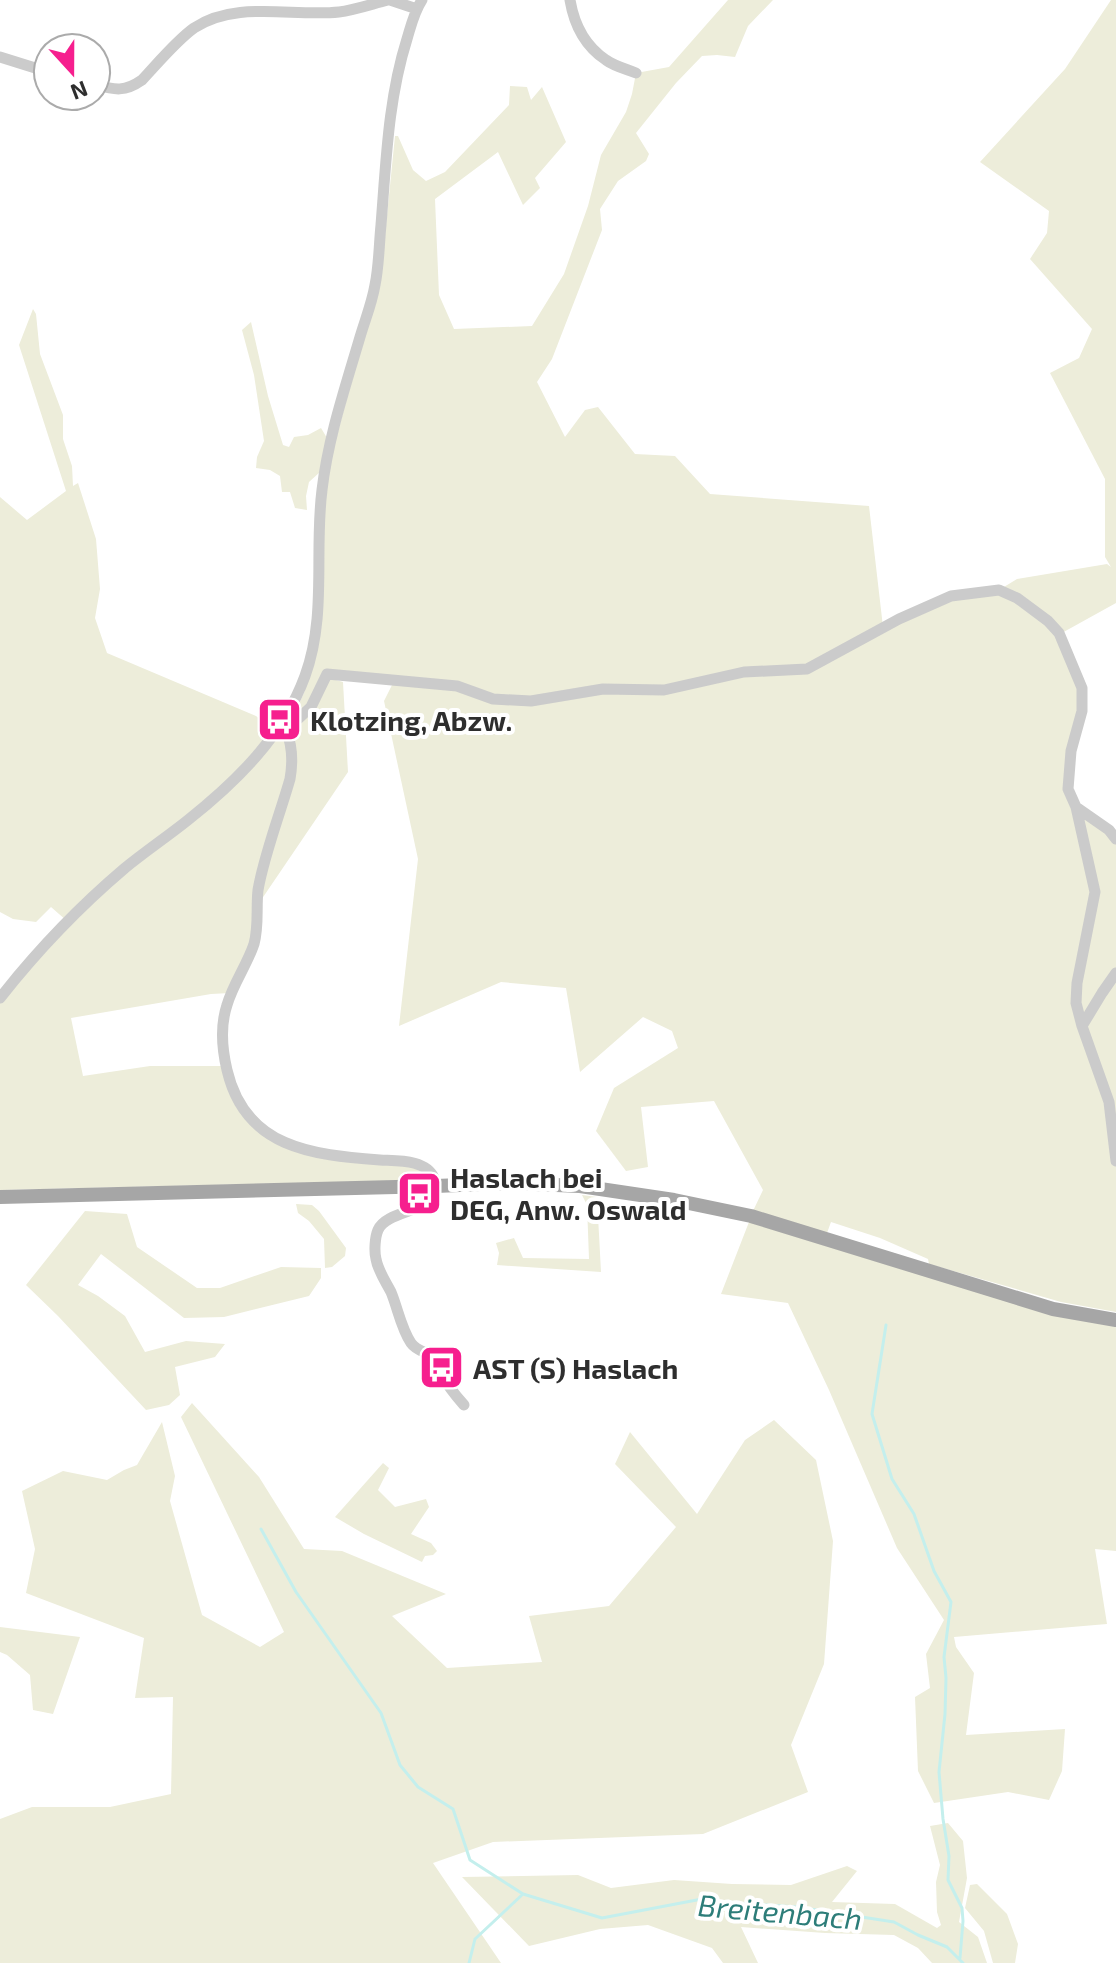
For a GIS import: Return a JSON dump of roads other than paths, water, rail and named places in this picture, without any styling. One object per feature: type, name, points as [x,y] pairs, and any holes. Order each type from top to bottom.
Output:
[{"type":"main road","points":[[0,1197],[507,1183],[580,1186],[674,1200],[751,1216],[1053,1309],[1116,1320]]},
{"type":"street","points":[[112,89],[134,86],[193,28],[209,19],[264,10],[340,12],[389,0],[419,4],[400,63],[389,129],[375,284],[336,415],[322,486],[318,608],[312,648],[305,676],[283,729]]},
{"type":"street","points":[[570,0],[584,40],[607,62],[636,73]]},
{"type":"street","points":[[0,57],[32,67]]},
{"type":"street","points":[[0,998],[76,912],[127,866],[227,787],[283,729],[311,707],[327,674],[457,686],[493,699],[531,701],[603,689],[664,690],[744,672],[807,669],[899,619],[951,596],[999,590],[1017,598],[1059,633],[1082,688],[1082,711],[1071,751],[1068,789],[1076,807],[1095,892],[1076,1003],[1109,1102],[1116,1161]]},
{"type":"street","points":[[283,729],[291,742],[293,763],[258,891],[255,941],[224,1019],[222,1047],[229,1080],[250,1118],[268,1135],[311,1151],[409,1162],[422,1166],[432,1174],[436,1186],[429,1201],[391,1217],[381,1225],[377,1231],[375,1259],[410,1342],[436,1359],[448,1387],[464,1405]]},
{"type":"street","points":[[1076,807],[1109,830],[1116,839]]},
{"type":"street","points":[[1082,1026],[1116,973]]},
{"type":"waterway","points":[[886,1325],[872,1414],[892,1479],[914,1514],[934,1571],[951,1602],[944,1657],[945,1714],[939,1772],[949,1856],[948,1880],[962,1908],[960,1958]]},
{"type":"waterway","name":"Breitenbach","points":[[261,1529],[296,1592],[381,1713],[400,1765],[418,1787],[453,1809],[470,1860],[523,1894],[602,1918],[702,1899],[797,1907],[894,1922],[947,1947],[963,1963]]},
{"type":"waterway","points":[[469,1963],[475,1939],[523,1894]]},
{"type":"place","name":"Klotzing, Abzw.","points":[[279,720]]},
{"type":"place","name":"Haslach bei DEG, Anw. Oswald","points":[[419,1193]]},
{"type":"place","name":"AST (S) Haslach","points":[[442,1368]]}]
